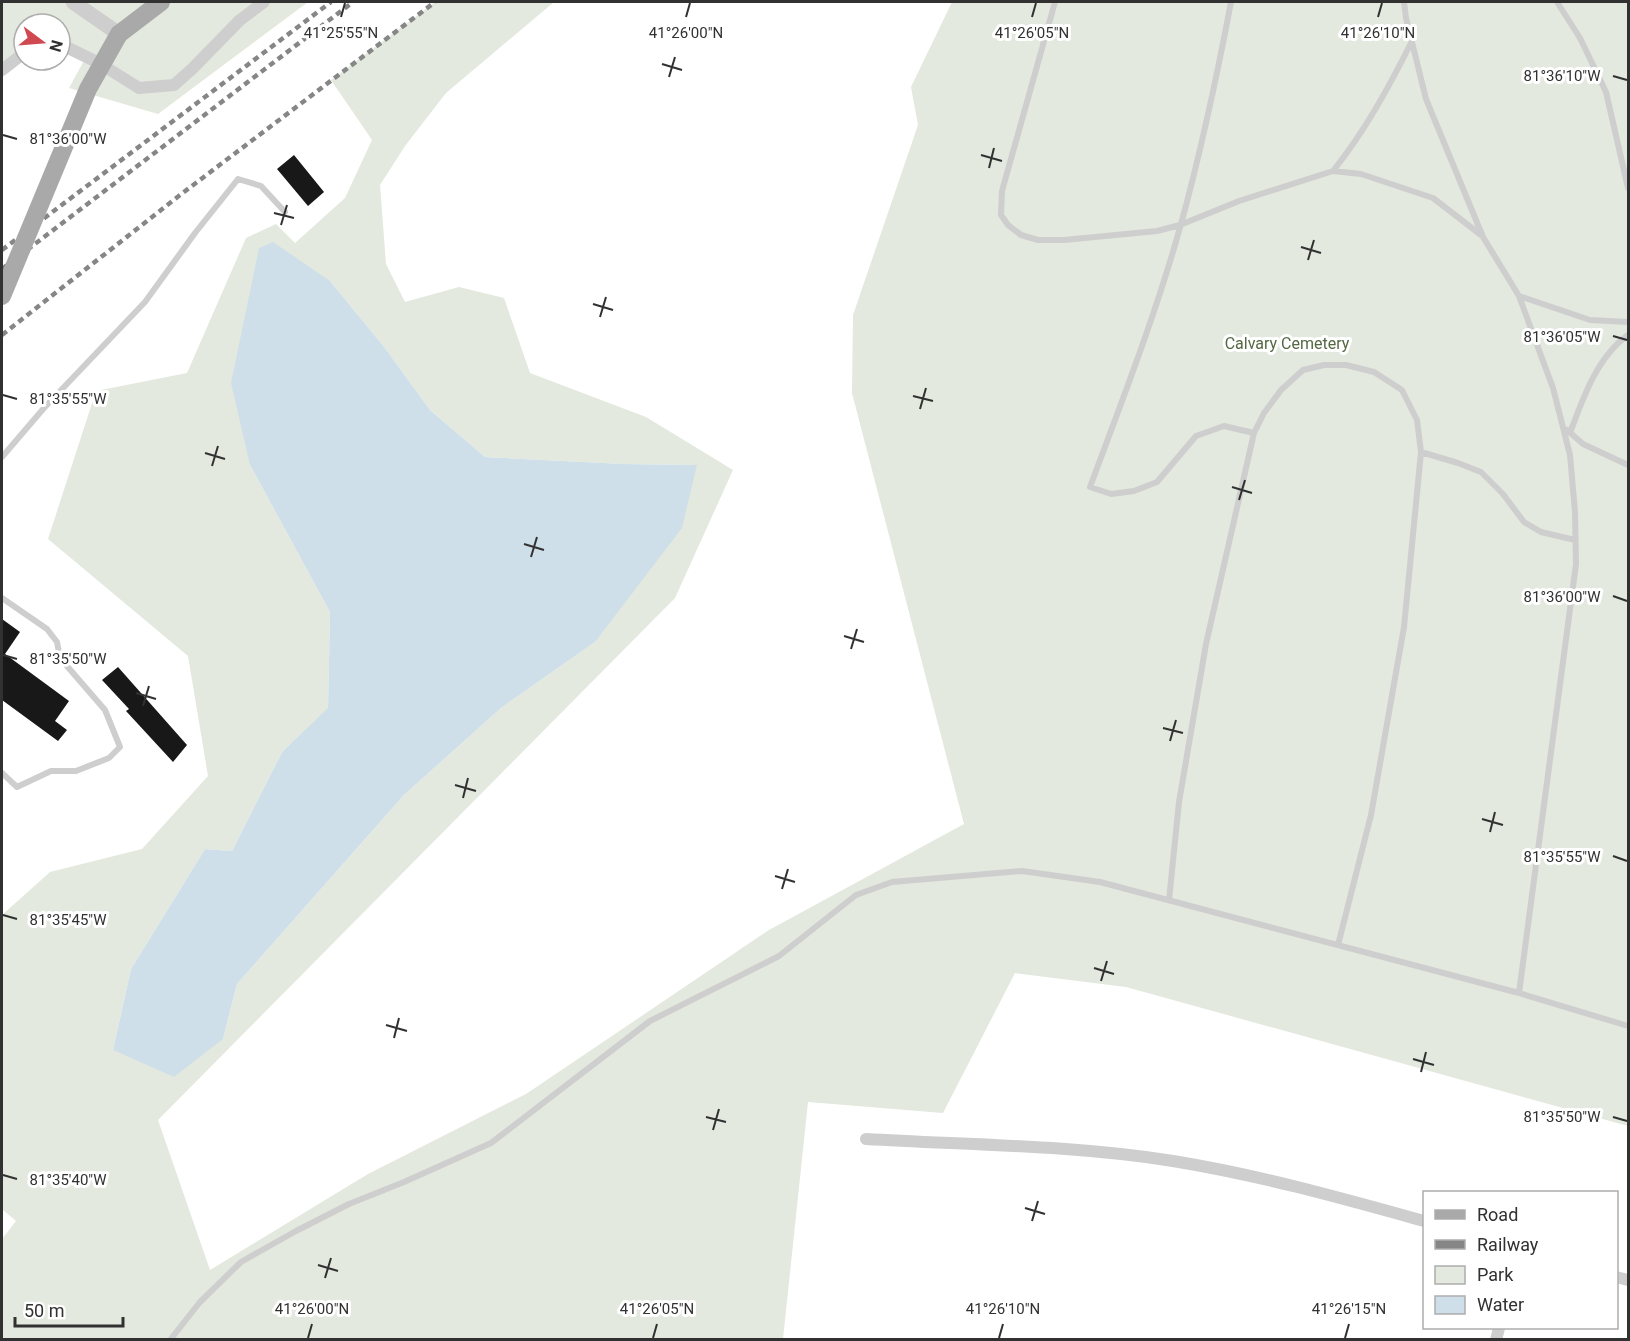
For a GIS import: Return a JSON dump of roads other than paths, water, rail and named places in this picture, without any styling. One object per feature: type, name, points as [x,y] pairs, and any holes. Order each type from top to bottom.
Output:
[{"type":"main road","points":[[2,296],[88,89],[119,34],[161,2]]},
{"type":"street","points":[[73,2],[119,34]]},
{"type":"street","points":[[72,50],[99,63],[139,88],[174,85],[240,20],[264,2]]},
{"type":"street","points":[[866,1139],[1099,1152],[1174,1161],[1289,1184],[1423,1220]]},
{"type":"lane","points":[[1055,2],[1002,191],[1001,215],[1008,225],[1021,234],[1038,240],[1157,231],[1180,225],[1239,201],[1334,171],[1361,174],[1433,198],[1483,237]]},
{"type":"lane","points":[[1231,2],[1217,80],[1180,225],[1127,387],[1090,487],[1111,494],[1134,491],[1157,482],[1196,436],[1224,426],[1254,433]]},
{"type":"lane","points":[[1404,2],[1426,99],[1483,237],[1519,296],[1553,388],[1570,454],[1575,512],[1576,564],[1519,993]]},
{"type":"lane","points":[[1557,2],[1580,38],[1606,92],[1629,188]]},
{"type":"lane","points":[[1334,171],[1363,132],[1412,41]]},
{"type":"lane","points":[[2,457],[44,408],[146,302],[195,233],[238,179],[261,186],[285,212]]},
{"type":"lane","points":[[1519,296],[1590,320],[1629,322]]},
{"type":"lane","points":[[1570,433],[1585,393],[1608,355],[1629,335]]},
{"type":"lane","points":[[1168,900],[1179,802],[1206,644],[1254,433],[1264,413],[1281,390],[1303,370],[1324,365],[1346,365],[1374,372],[1402,390],[1417,420],[1421,452],[1402,638],[1371,816],[1338,945]]},
{"type":"lane","points":[[1563,427],[1583,444],[1629,465]]},
{"type":"lane","points":[[1421,452],[1481,472],[1503,494],[1524,522],[1541,532],[1575,540]]},
{"type":"lane","points":[[2,598],[47,629],[57,642],[60,658],[105,710],[120,747],[109,758],[76,771],[51,771],[17,787],[2,773]]},
{"type":"lane","points":[[170,1340],[200,1302],[241,1262],[349,1204],[491,1143],[650,1021],[779,956],[856,895],[892,882],[1022,871],[1100,882],[1519,993],[1629,1026]]},
{"type":"water","points":[[273,242],[330,281],[385,348],[430,410],[485,457],[697,465],[682,528],[595,642],[501,708],[404,795],[237,984],[223,1039],[174,1077],[113,1050],[131,969],[205,849],[232,851],[282,752],[328,708],[330,612],[250,465],[231,383],[259,248]]},
{"type":"railway","points":[[2,250],[331,2]]},
{"type":"railway","points":[[2,269],[353,2]]},
{"type":"railway","points":[[2,335],[180,195],[435,2]]},
{"type":"park label","name":"Calvary Cemetery","points":[[1287,343]]}]
